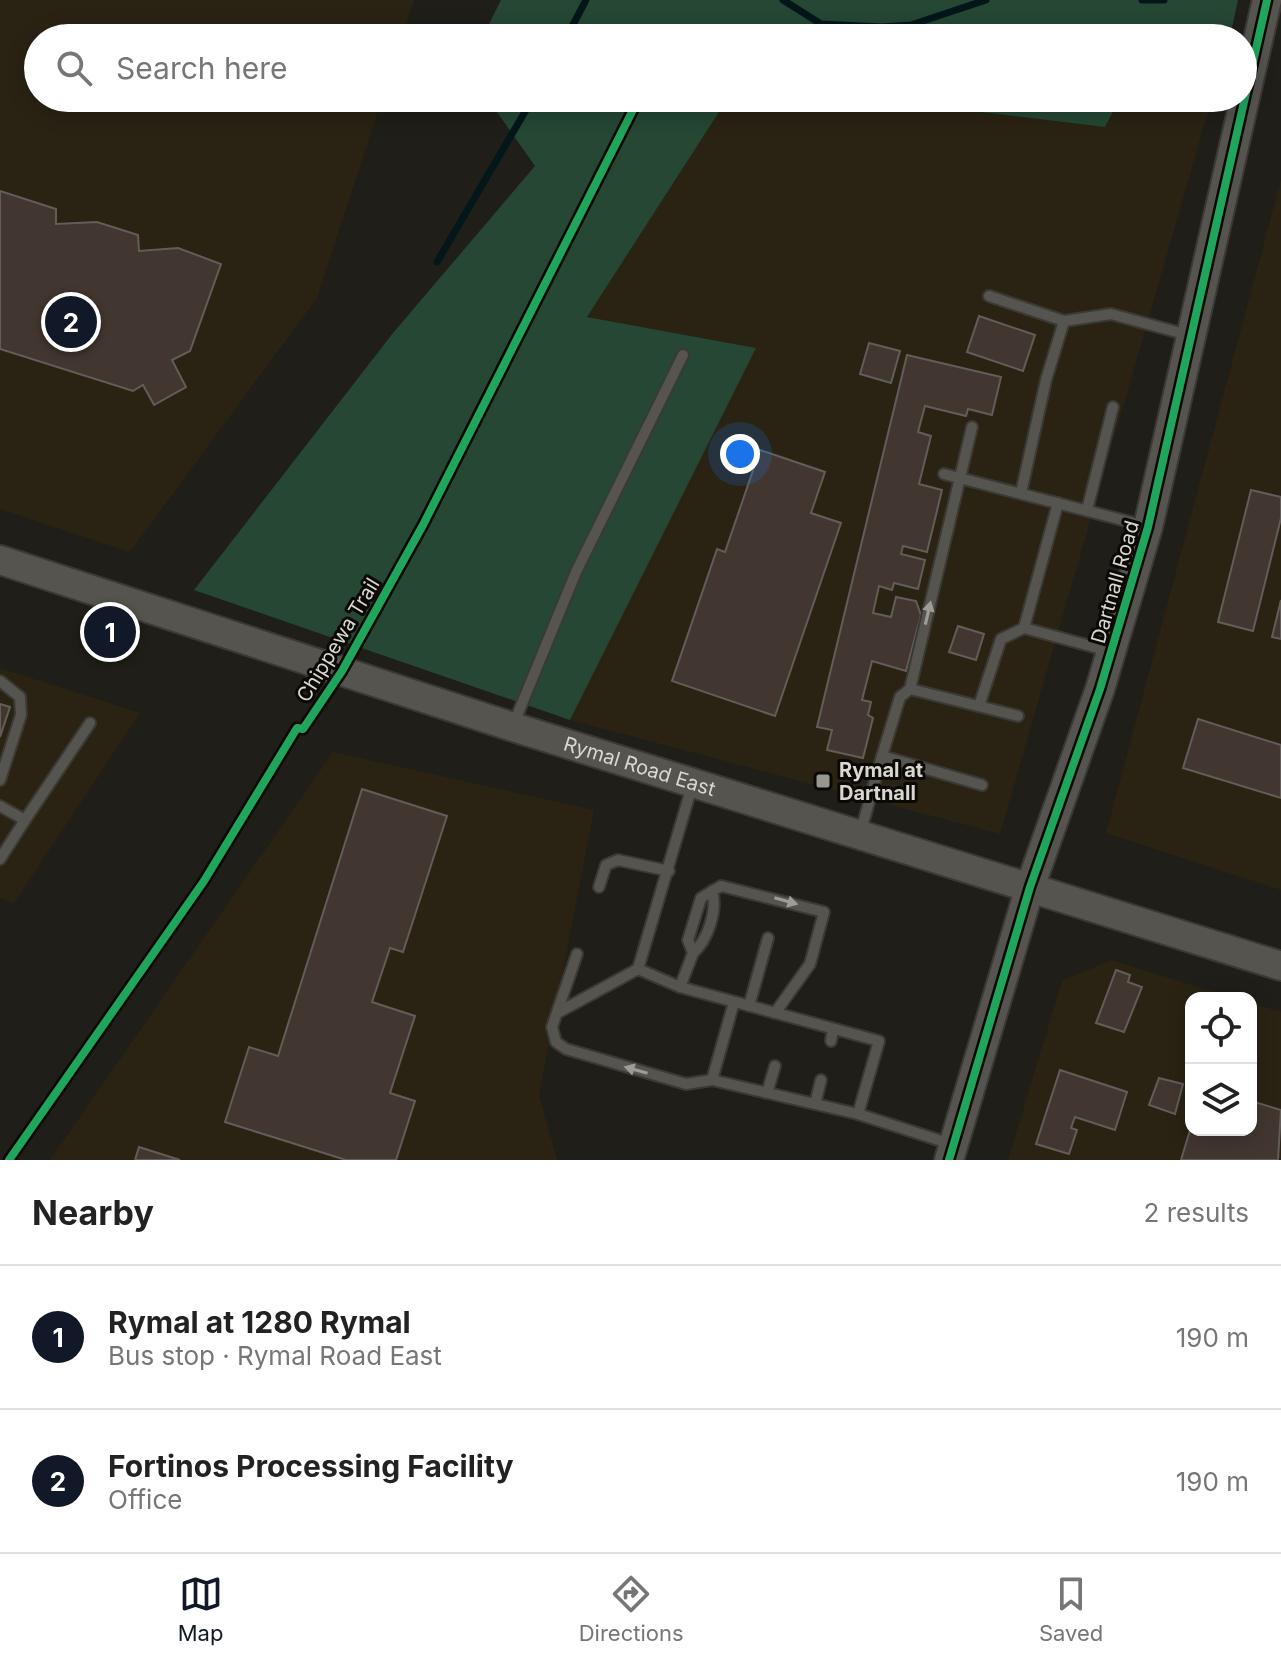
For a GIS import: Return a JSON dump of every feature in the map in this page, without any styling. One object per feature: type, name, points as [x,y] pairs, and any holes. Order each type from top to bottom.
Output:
[{"type":"main road","name":"Dartnall Road","points":[[1257,44],[1267,0]]},
{"type":"main road","name":"Dartnall Road","points":[[951,1152],[1030,887],[1111,651],[1148,527],[1242,112]]},
{"type":"main road","name":"Rymal Road East","points":[[0,560],[513,727],[1281,966]]},
{"type":"lane","points":[[989,296],[1064,321],[1111,314],[1191,336]]},
{"type":"lane","points":[[1021,493],[1046,380],[1064,321]]},
{"type":"lane","points":[[513,727],[576,572],[683,355]]},
{"type":"lane","points":[[1087,510],[1113,407]]},
{"type":"lane","points":[[860,834],[900,697],[910,689],[972,427]]},
{"type":"lane","points":[[944,474],[1148,527]]},
{"type":"lane","points":[[1024,628],[1058,503]]},
{"type":"lane","points":[[979,706],[1001,639],[1024,628],[1111,651]]},
{"type":"lane","points":[[0,681],[20,697],[21,715],[0,780]]},
{"type":"lane","points":[[910,689],[1018,716]]},
{"type":"lane","points":[[0,859],[90,723]]},
{"type":"lane","points":[[882,756],[982,785]]},
{"type":"lane","points":[[557,1013],[638,969],[693,781]]},
{"type":"lane","points":[[0,806],[25,820]]},
{"type":"lane","points":[[599,887],[606,865],[618,860],[669,871]]},
{"type":"lane","points":[[680,987],[693,953],[688,940],[701,898],[721,886],[741,888],[824,912],[810,964],[798,985],[775,1013]]},
{"type":"lane","points":[[749,1006],[768,938]]},
{"type":"lane","points":[[577,954],[552,1027],[556,1042],[566,1049],[686,1084],[712,1080],[858,1114],[951,1152]]},
{"type":"lane","points":[[638,969],[680,987],[775,1013],[786,1022],[833,1029],[879,1041],[858,1114]]},
{"type":"lane","points":[[712,1080],[734,1002]]},
{"type":"lane","points":[[831,1041],[833,1029]]},
{"type":"lane","points":[[767,1093],[775,1066]]},
{"type":"lane","points":[[815,1104],[821,1080]]},
{"type":"shaded area","points":[[0,0],[414,0],[406,24],[24,24],[24,112],[377,112],[317,298],[130,552],[0,509]]},
{"type":"shaded area","points":[[719,112],[981,112],[1105,127],[1113,112],[1208,112],[1000,834],[570,720],[756,348],[587,317]]},
{"type":"shaded area","points":[[1281,180],[1281,890],[1106,833]]},
{"type":"shaded area","points":[[0,668],[140,713],[14,903],[0,898]]},
{"type":"shaded area","points":[[333,752],[594,810],[539,1095],[557,1160],[50,1160]]},
{"type":"shaded area","points":[[1111,960],[1215,992],[1185,992],[1185,1136],[1257,1136],[1257,1005],[1281,1012],[1281,1160],[1008,1160],[1062,981]]},
{"type":"green space","points":[[501,0],[1238,0],[1233,24],[489,24]]},
{"type":"green space","points":[[497,112],[719,112],[587,317],[756,348],[570,720],[194,590],[393,333],[535,166]]},
{"type":"green space","points":[[981,112],[1113,112],[1105,127]]},
{"type":"building","points":[[0,191],[56,209],[56,224],[97,222],[138,235],[139,251],[178,248],[221,264],[190,351],[172,360],[186,387],[154,405],[143,385],[133,391],[0,349]]},
{"type":"building","points":[[979,316],[1035,335],[1023,371],[967,352]]},
{"type":"building","points":[[869,343],[900,351],[891,383],[860,374]]},
{"type":"building","points":[[907,355],[1001,377],[992,415],[968,409],[966,416],[925,406],[918,432],[931,436],[919,484],[942,490],[927,552],[903,546],[901,554],[925,560],[918,589],[894,583],[892,590],[879,586],[873,613],[891,617],[896,597],[916,601],[921,615],[906,671],[872,661],[862,700],[871,702],[868,715],[873,718],[863,758],[827,750],[832,730],[817,727]]},
{"type":"building","points":[[760,450],[825,472],[811,513],[841,523],[775,716],[672,681],[717,549],[725,552]]},
{"type":"building","points":[[1251,490],[1281,497],[1281,518],[1253,631],[1218,622]]},
{"type":"building","points":[[1281,600],[1281,639],[1272,637]]},
{"type":"building","points":[[958,626],[984,634],[976,660],[949,652]]},
{"type":"building","points":[[0,704],[10,707],[0,737]]},
{"type":"building","points":[[1198,719],[1281,745],[1281,798],[1183,768]]},
{"type":"building","points":[[362,789],[447,816],[403,952],[390,948],[372,1002],[415,1016],[390,1093],[415,1101],[396,1160],[346,1160],[225,1122],[249,1047],[278,1056]]},
{"type":"building","points":[[1116,970],[1130,975],[1128,982],[1142,987],[1124,1032],[1096,1023]]},
{"type":"building","points":[[1060,1070],[1127,1092],[1115,1130],[1075,1117],[1071,1128],[1077,1130],[1069,1154],[1036,1144]]},
{"type":"building","points":[[1159,1078],[1183,1084],[1175,1114],[1149,1105]]},
{"type":"building","points":[[1257,1103],[1281,1110],[1278,1160],[1181,1160],[1188,1136],[1257,1136]]},
{"type":"building","points":[[139,1147],[180,1160],[135,1160]]},
{"type":"waterway","points":[[573,24],[586,0]]},
{"type":"waterway","points":[[783,0],[821,24]]},
{"type":"waterway","points":[[914,24],[986,0]]},
{"type":"waterway","points":[[1142,0],[1164,0]]},
{"type":"waterway","points":[[437,262],[525,112]]},
{"type":"cycle path","points":[[1257,44],[1267,0]]},
{"type":"cycle path","name":"Chippewa Trail","points":[[9,1160],[204,881],[297,728],[303,729],[342,671],[423,525],[632,112]]},
{"type":"cycle path","points":[[949,1160],[1030,887],[1100,689],[1148,527],[1242,112]]},
{"type":"place","name":"Fortinos Processing Facility","points":[[71,322]]},
{"type":"place","name":"Rymal at 1280 Rymal","points":[[110,632]]},
{"type":"place","name":"Rymal at Dartnall","points":[[823,781]]}]
